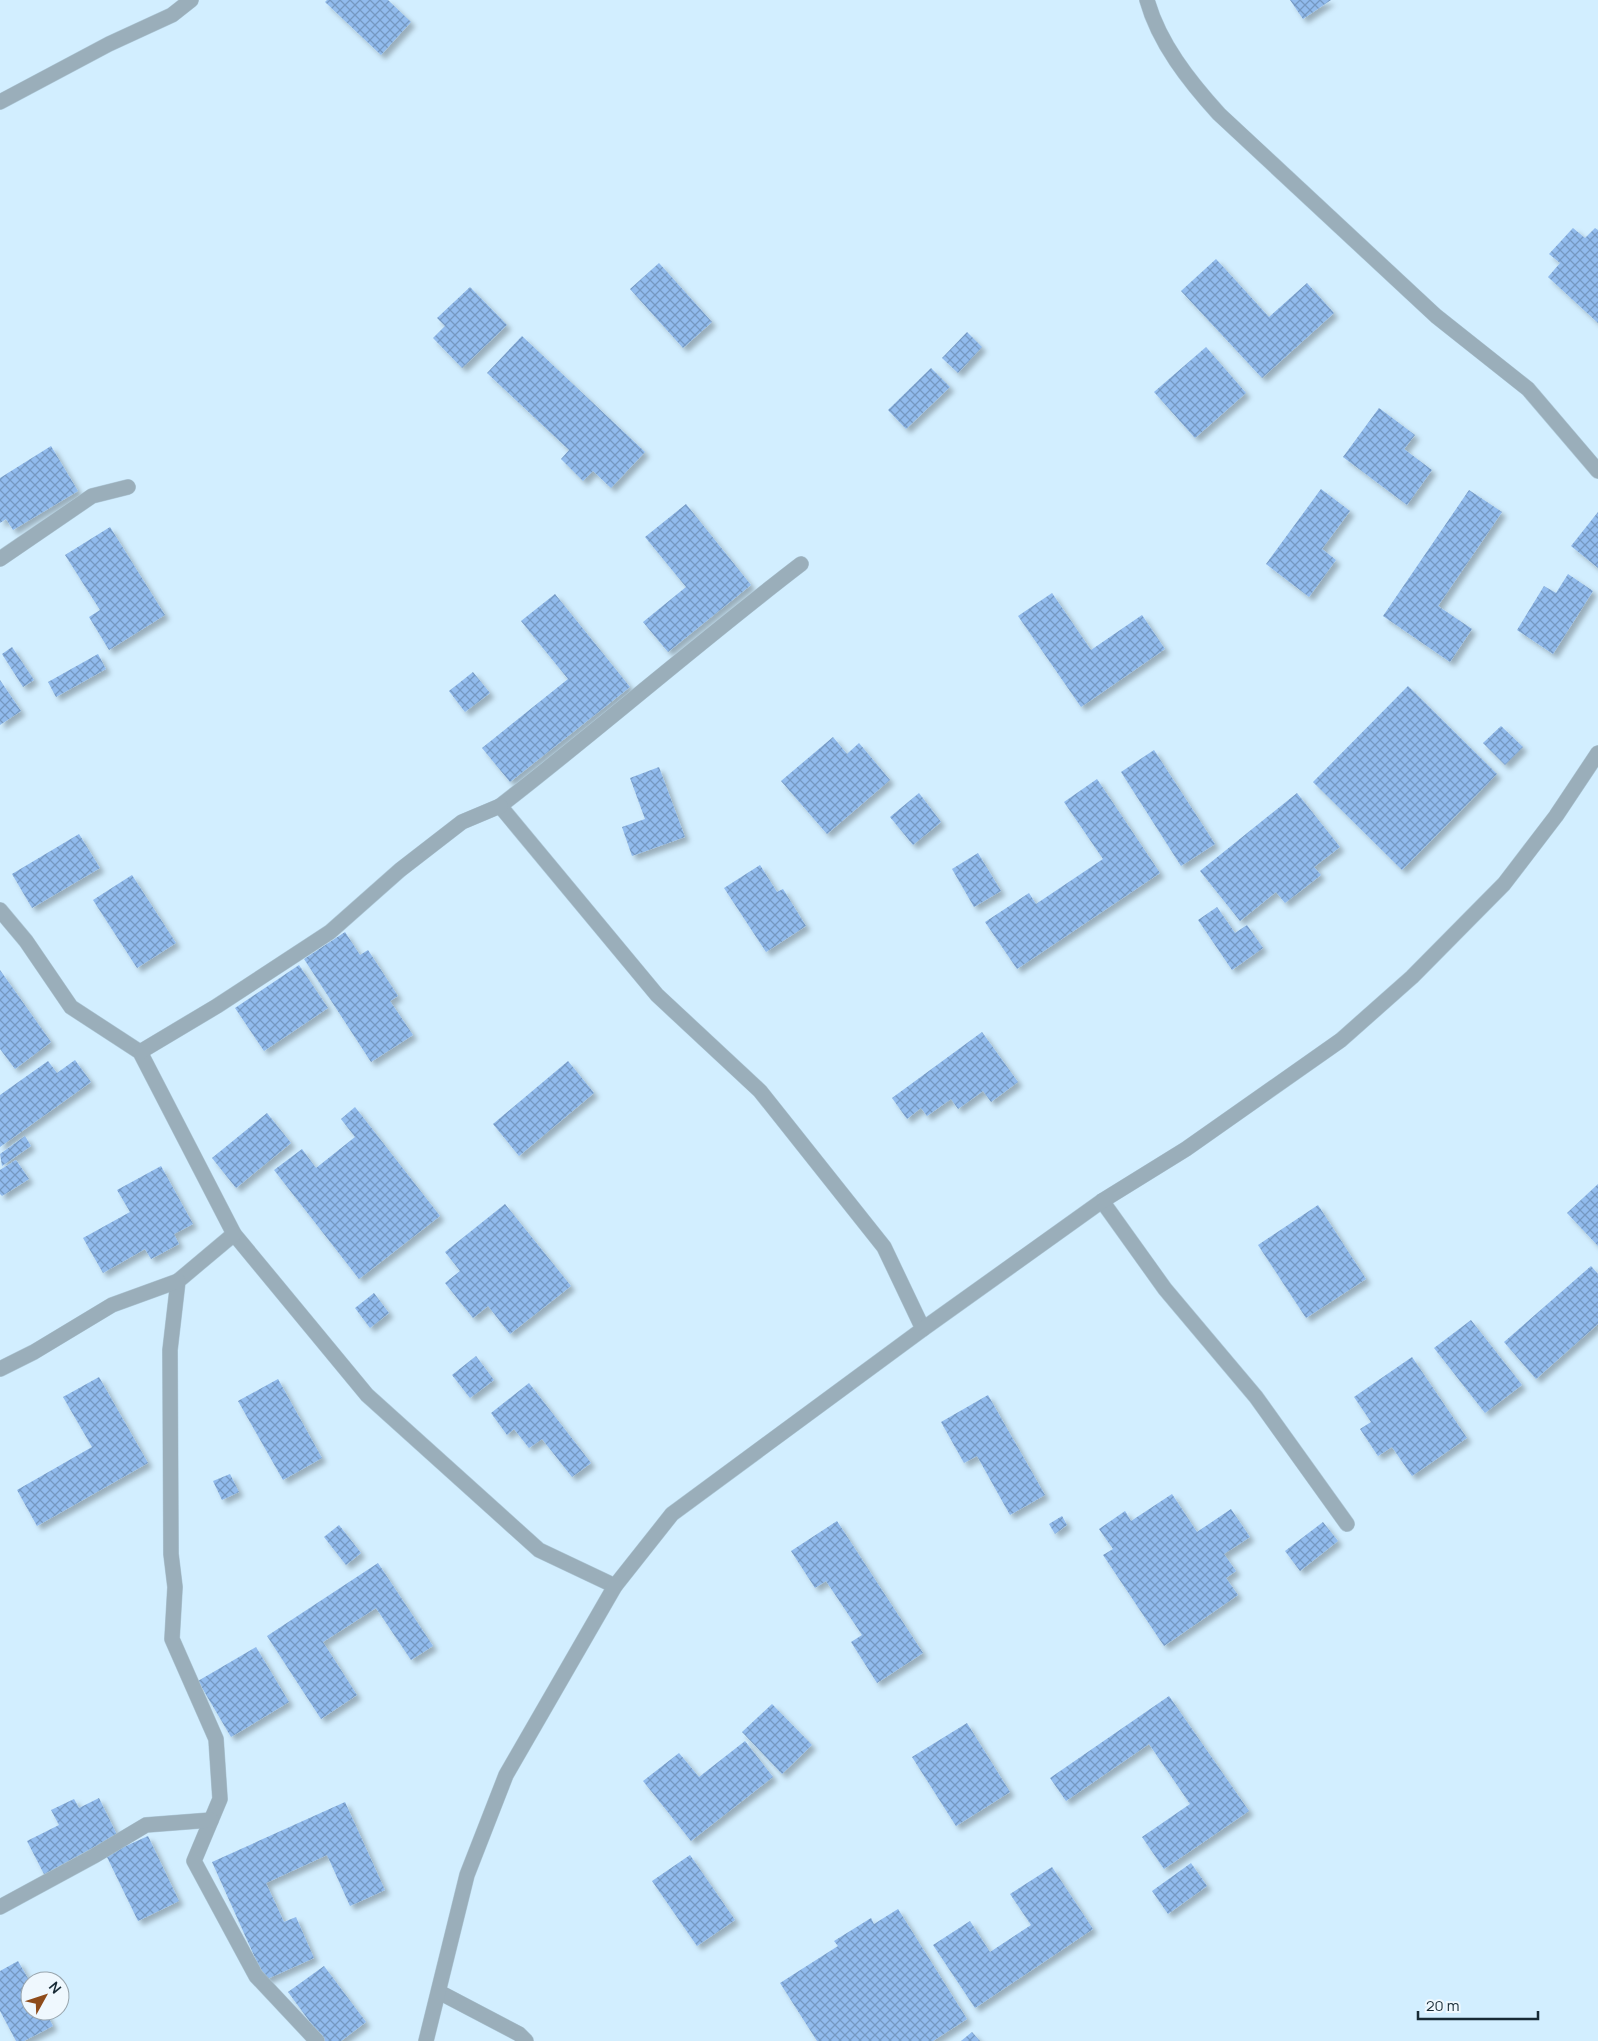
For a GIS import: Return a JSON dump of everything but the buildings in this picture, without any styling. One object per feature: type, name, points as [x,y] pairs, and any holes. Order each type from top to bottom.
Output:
[{"type":"street","points":[[0,102],[109,44],[172,15],[191,0]]},
{"type":"street","points":[[1147,0],[1150,10],[1174,58],[1189,81],[1219,114],[1436,316],[1528,390],[1598,471]]},
{"type":"street","points":[[0,558],[92,496],[128,487]]},
{"type":"street","points":[[140,1052],[217,1006],[330,932],[400,870],[462,822],[500,806],[658,680],[727,621],[801,564]]},
{"type":"street","points":[[426,2041],[467,1875],[506,1775],[615,1586],[672,1514],[923,1329],[1102,1201],[1186,1149],[1341,1040],[1412,977],[1504,884],[1556,816],[1598,753]]},
{"type":"street","points":[[500,806],[658,994],[760,1091],[884,1247],[923,1329]]},
{"type":"street","points":[[0,910],[26,941],[71,1007],[140,1052],[234,1234],[367,1395],[539,1550],[615,1586]]},
{"type":"street","points":[[1102,1201],[1165,1289],[1256,1398],[1347,1524]]},
{"type":"street","points":[[0,1369],[34,1352],[112,1305],[178,1281],[234,1234]]},
{"type":"street","points":[[178,1281],[170,1350],[172,1554],[175,1587],[172,1639],[216,1738],[220,1799],[194,1861],[256,1976],[317,2041]]},
{"type":"street","points":[[0,1907],[94,1856],[146,1825],[211,1820]]},
{"type":"street","points":[[439,1992],[519,2034],[526,2041]]}]
